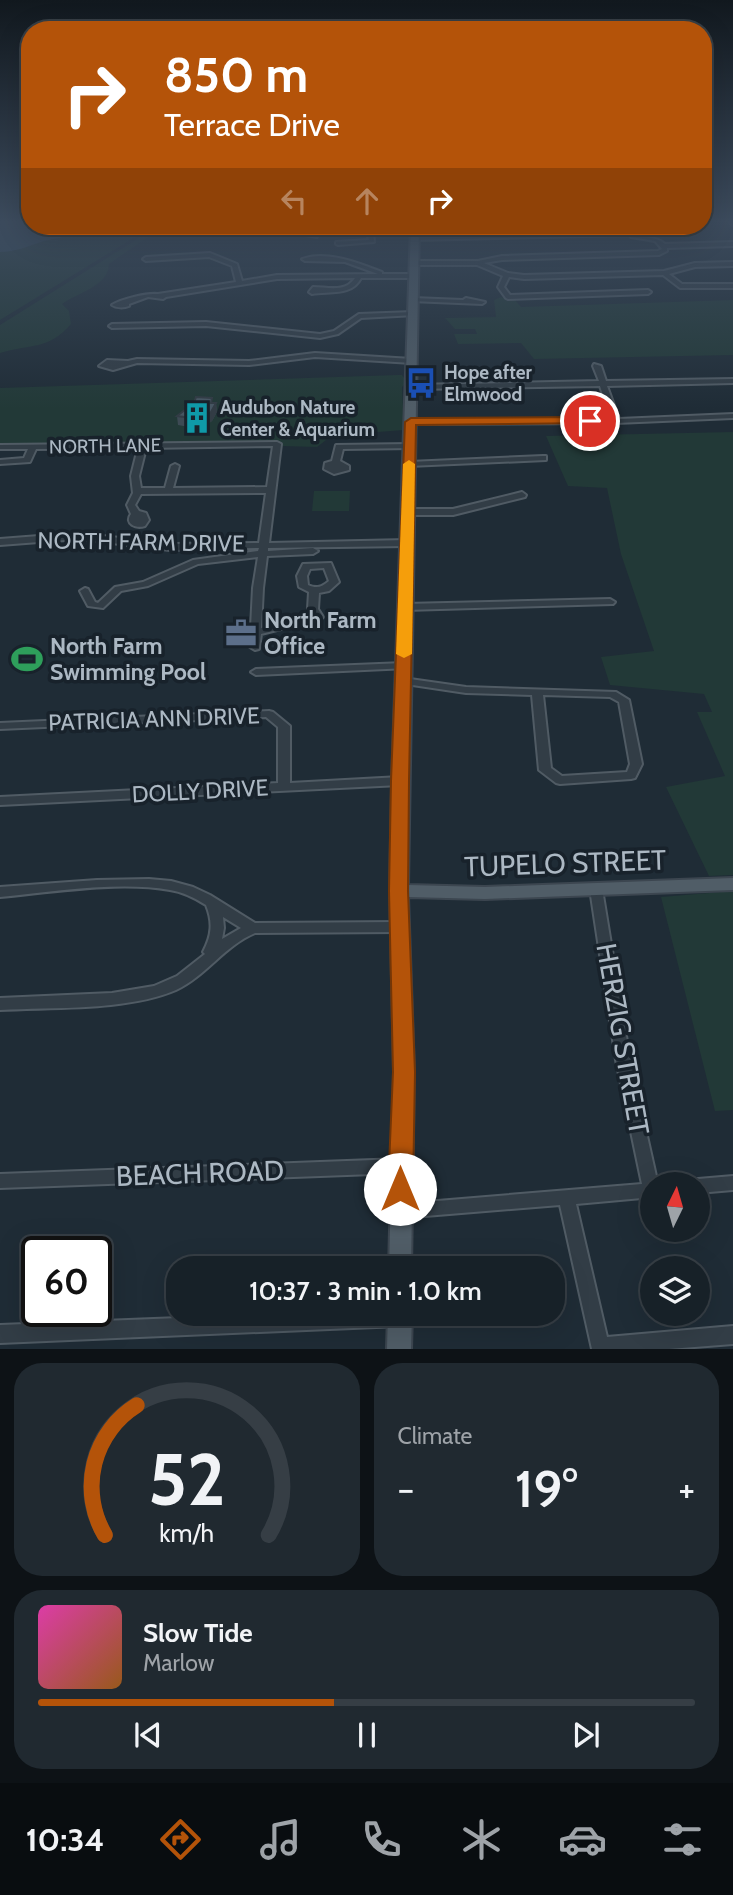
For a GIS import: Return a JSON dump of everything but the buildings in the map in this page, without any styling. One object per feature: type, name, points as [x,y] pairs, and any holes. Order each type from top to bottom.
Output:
[{"type":"main road","points":[[400,1256],[404,1072],[398,891],[414,283]]},
{"type":"main road","name":"TUPELO STREET","points":[[398,891],[485,893],[733,884]]},
{"type":"main road","points":[[399,1349],[400,1326]]},
{"type":"street","points":[[125,303],[148,295],[180,298],[175,293],[233,283]]},
{"type":"street","points":[[325,290],[349,289],[357,283]]},
{"type":"street","points":[[501,283],[504,295],[520,297],[648,292]]},
{"type":"street","points":[[676,283],[680,286],[733,286]]},
{"type":"street","points":[[413,300],[466,300]]},
{"type":"street","points":[[112,326],[206,324],[320,336],[336,333],[359,316],[413,314]]},
{"type":"street","points":[[125,362],[264,361],[321,354],[384,358],[412,353]]},
{"type":"street","points":[[597,366],[616,421]]},
{"type":"street","points":[[411,387],[602,386],[733,381]]},
{"type":"street","points":[[411,422],[616,421],[733,416]]},
{"type":"street","name":"NORTH LANE","points":[[0,447],[276,444],[255,647]]},
{"type":"street","points":[[136,514],[131,507],[137,491],[135,476],[143,445]]},
{"type":"street","points":[[336,462],[339,447],[410,446]]},
{"type":"street","points":[[0,462],[27,460],[33,447]]},
{"type":"street","points":[[409,464],[543,458]]},
{"type":"street","points":[[169,492],[174,466]]},
{"type":"street","points":[[137,491],[270,491]]},
{"type":"street","points":[[408,512],[453,512],[522,495]]},
{"type":"street","name":"NORTH FARM DRIVE","points":[[0,542],[78,536],[170,547],[265,549],[407,546]]},
{"type":"street","points":[[85,591],[91,604],[98,606],[118,589],[145,584],[177,567],[265,549]]},
{"type":"street","points":[[256,632],[318,617],[313,609],[314,591]]},
{"type":"street","points":[[405,607],[610,601]]},
{"type":"street","points":[[256,672],[404,674],[466,691],[537,692],[619,696],[624,700],[636,764],[631,775],[560,780],[545,770],[537,692]]},
{"type":"street","name":"PATRICIA ANN DRIVE","points":[[0,726],[270,714],[284,726],[284,787]]},
{"type":"street","name":"DOLLY DRIVE","points":[[0,801],[400,781]]},
{"type":"street","points":[[0,892],[149,884],[186,890],[253,928]]},
{"type":"street","name":"HERZIG STREET","points":[[596,889],[624,1060],[648,1172]]},
{"type":"street","points":[[207,958],[218,934],[217,913],[212,903]]},
{"type":"street","points":[[0,1004],[150,993],[181,981],[232,938],[253,928],[400,927]]},
{"type":"street","name":"BEACH ROAD","points":[[0,1181],[400,1166]]},
{"type":"street","points":[[710,1185],[733,1183]]},
{"type":"street","points":[[401,1211],[640,1191]]},
{"type":"street","points":[[566,1196],[600,1348],[733,1335]]},
{"type":"street","points":[[0,1334],[178,1326]]},
{"type":"green space","points":[[0,283],[60,283],[0,320]]},
{"type":"green space","points":[[67,283],[98,283],[62,304],[69,311],[71,324],[47,342],[0,353],[0,325]]},
{"type":"green space","points":[[501,297],[515,300],[521,307],[733,300],[733,355],[534,359],[521,343],[458,344],[454,334],[477,334],[475,329],[455,329],[445,318],[496,317],[494,300]]},
{"type":"green space","points":[[402,375],[407,382],[402,387],[404,430],[352,434],[348,431],[318,431],[330,437],[317,447],[282,446],[280,443],[0,447],[0,388]]},
{"type":"green space","points":[[733,432],[733,875],[709,876],[666,787],[725,776],[697,712],[712,712],[704,694],[610,685],[601,657],[654,651],[621,554],[607,488],[568,486],[546,436]]},
{"type":"green space","points":[[314,491],[350,491],[349,511],[312,511]]},
{"type":"green space","points":[[733,891],[733,1110],[715,1111],[661,897]]},
{"type":"slow traffic","points":[[404,654],[409,464]]},
{"type":"place","name":"Hope after Elmwood","points":[[421,383]]},
{"type":"place","name":"Audubon Nature Center & Aquarium","points":[[197,418]]},
{"type":"place","name":"North Farm Office","points":[[241,633]]},
{"type":"place","name":"North Farm Swimming Pool","points":[[27,659]]},
{"type":"route","points":[[400,1189],[404,1072],[398,891],[411,422],[590,421]]}]
